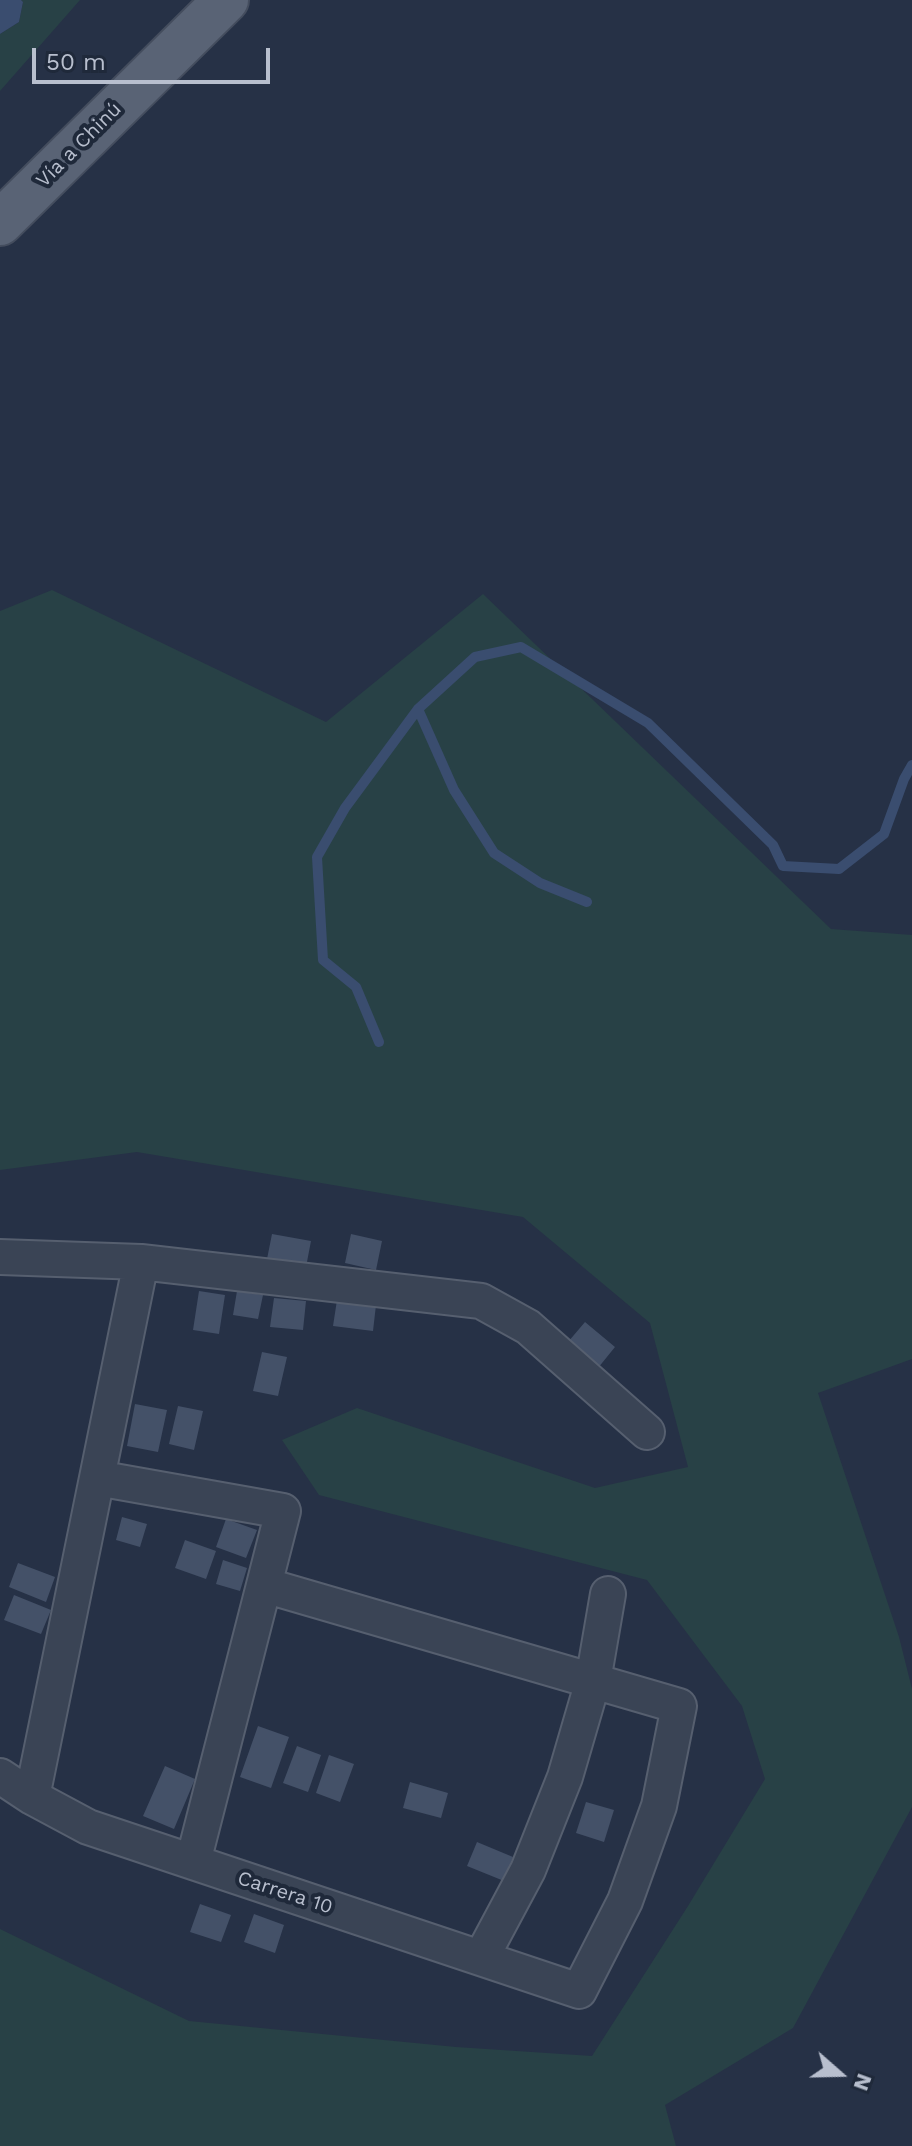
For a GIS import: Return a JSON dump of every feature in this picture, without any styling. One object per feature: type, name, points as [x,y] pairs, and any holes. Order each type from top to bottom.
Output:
[{"type":"main road","name":"Vía a Chinú","points":[[0,223],[226,0]]},
{"type":"street","points":[[0,1257],[141,1262],[481,1301],[528,1327],[647,1432]]},
{"type":"street","points":[[32,1797],[141,1262]]},
{"type":"street","points":[[97,1478],[283,1511],[193,1862]]},
{"type":"street","points":[[264,1585],[593,1681]]},
{"type":"street","points":[[481,1958],[528,1870],[565,1777],[593,1681],[608,1594]]},
{"type":"street","name":"Carrera 10","points":[[0,1776],[88,1827],[579,1991],[625,1901],[659,1806],[679,1706],[593,1681]]},
{"type":"green space","points":[[21,0],[80,0],[0,91],[0,34],[19,22]]},
{"type":"green space","points":[[52,590],[326,722],[483,594],[831,929],[912,935],[912,1359],[818,1393],[899,1637],[912,1689],[912,1807],[793,2028],[665,2105],[676,2146],[0,2146],[0,1929],[189,2021],[456,2047],[592,2056],[765,1779],[742,1706],[647,1580],[319,1495],[282,1440],[357,1408],[595,1488],[688,1467],[650,1323],[523,1217],[137,1152],[0,1170],[0,611]]},
{"type":"water","points":[[0,0],[23,2],[19,22],[0,34]]},
{"type":"building","points":[[272,1234],[311,1241],[306,1267],[267,1259]]},
{"type":"building","points":[[351,1234],[382,1241],[376,1270],[345,1263]]},
{"type":"building","points":[[199,1291],[225,1295],[219,1334],[193,1330]]},
{"type":"building","points":[[237,1291],[263,1295],[258,1319],[233,1315]]},
{"type":"building","points":[[274,1298],[306,1301],[303,1330],[270,1327]]},
{"type":"building","points":[[337,1300],[376,1305],[373,1331],[333,1326]]},
{"type":"building","points":[[585,1322],[615,1347],[598,1368],[568,1342]]},
{"type":"building","points":[[262,1352],[287,1357],[278,1396],[253,1391]]},
{"type":"building","points":[[135,1404],[167,1410],[158,1452],[127,1446]]},
{"type":"building","points":[[178,1406],[203,1411],[194,1450],[169,1444]]},
{"type":"building","points":[[122,1517],[147,1524],[140,1547],[116,1540]]},
{"type":"building","points":[[226,1519],[257,1530],[246,1558],[216,1547]]},
{"type":"building","points":[[185,1540],[216,1551],[206,1579],[175,1568]]},
{"type":"building","points":[[223,1560],[247,1568],[240,1591],[216,1584]]},
{"type":"building","points":[[18,1563],[55,1577],[46,1602],[9,1587]]},
{"type":"building","points":[[14,1595],[51,1610],[41,1634],[4,1620]]},
{"type":"building","points":[[258,1726],[289,1737],[271,1788],[240,1777]]},
{"type":"building","points":[[297,1746],[321,1755],[308,1792],[283,1783]]},
{"type":"building","points":[[329,1755],[354,1764],[340,1802],[316,1793]]},
{"type":"building","points":[[165,1766],[195,1779],[174,1829],[143,1816]]},
{"type":"building","points":[[410,1782],[448,1793],[441,1818],[403,1808]]},
{"type":"building","points":[[586,1802],[614,1810],[604,1842],[576,1833]]},
{"type":"building","points":[[477,1842],[513,1857],[504,1881],[467,1866]]},
{"type":"building","points":[[200,1904],[231,1915],[221,1942],[190,1932]]},
{"type":"building","points":[[254,1914],[284,1925],[275,1953],[244,1942]]},
{"type":"waterway","points":[[379,1042],[356,987],[323,960],[317,857],[345,808],[418,709],[475,657],[521,647],[648,723],[773,845],[783,866],[839,869],[884,834],[912,765]]},
{"type":"waterway","points":[[418,709],[454,790],[494,853],[540,883],[587,902]]}]
